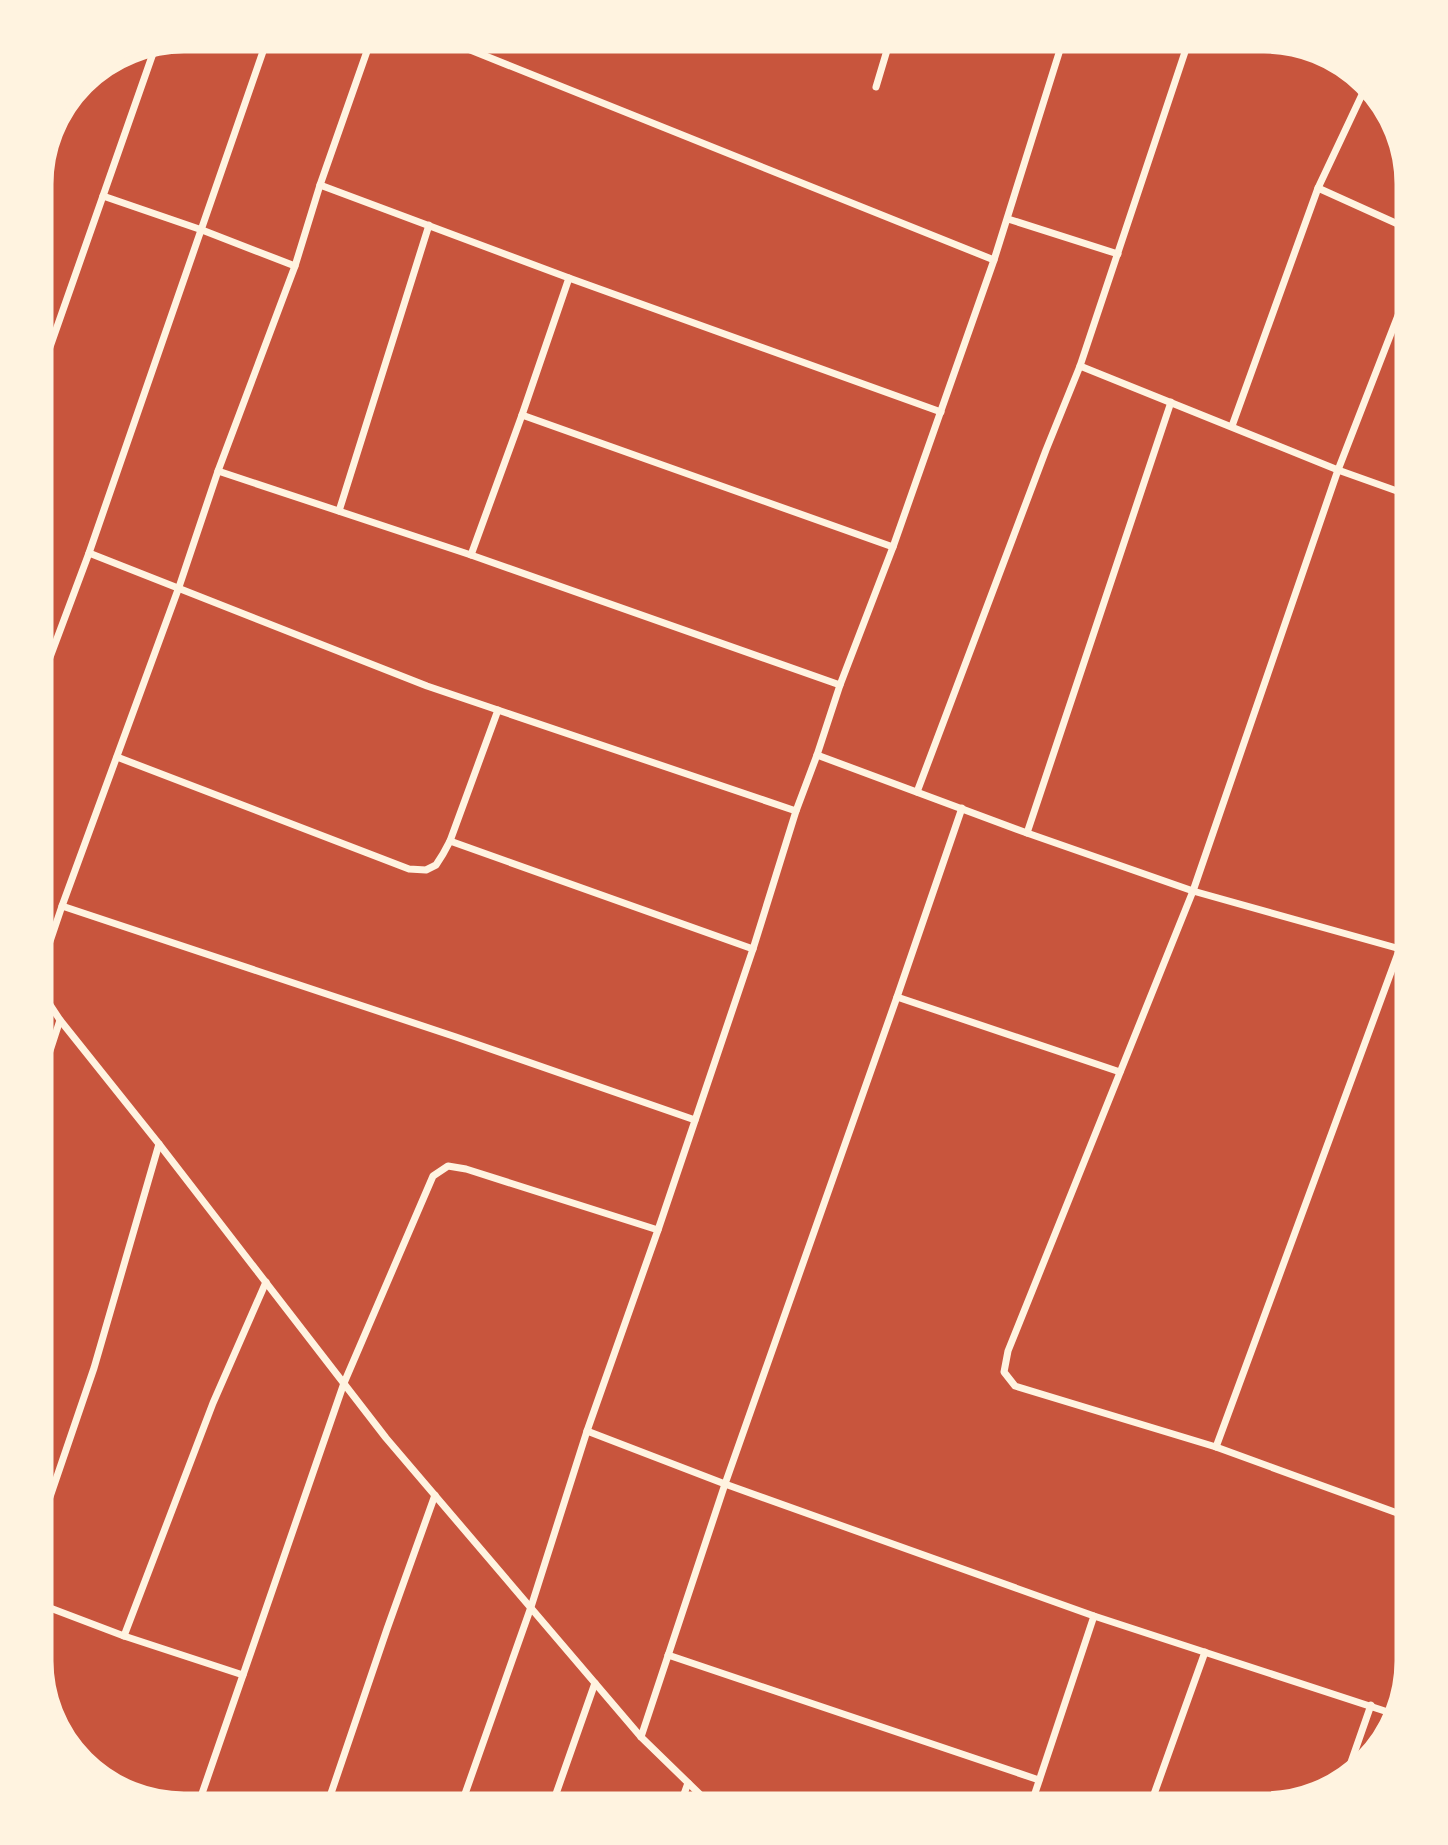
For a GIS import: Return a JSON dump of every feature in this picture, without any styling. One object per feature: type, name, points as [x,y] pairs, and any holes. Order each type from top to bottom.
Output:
[{"type":"street","points":[[49,660],[89,553],[264,49]]},
{"type":"street","points":[[49,946],[179,587],[218,471],[295,266],[368,49]]},
{"type":"street","points":[[468,49],[994,260]]},
{"type":"street","points":[[876,86],[887,49]]},
{"type":"street","points":[[464,1796],[531,1607],[587,1431],[753,949],[796,811],[994,260],[1061,49]]},
{"type":"street","points":[[916,792],[1080,366],[1186,49]]},
{"type":"street","points":[[49,350],[153,53]]},
{"type":"street","points":[[1232,426],[1318,188],[1363,93]]},
{"type":"street","points":[[320,185],[941,412]]},
{"type":"street","points":[[1318,188],[1399,225]]},
{"type":"street","points":[[103,196],[295,266]]},
{"type":"street","points":[[1008,219],[1118,254]]},
{"type":"street","points":[[339,511],[429,225]]},
{"type":"street","points":[[471,555],[569,278]]},
{"type":"street","points":[[1399,313],[1338,470],[1193,891],[1008,1351],[1004,1372],[1015,1386],[1216,1447],[1399,1514]]},
{"type":"street","points":[[1080,366],[1338,470],[1399,492]]},
{"type":"street","points":[[1027,833],[1171,402]]},
{"type":"street","points":[[522,415],[893,547]]},
{"type":"street","points":[[218,471],[471,555],[840,685]]},
{"type":"street","points":[[89,553],[426,686],[796,811]]},
{"type":"street","points":[[117,757],[409,869],[426,870],[436,865],[450,841],[498,710]]},
{"type":"street","points":[[817,755],[1193,891],[1399,948]]},
{"type":"street","points":[[641,1737],[725,1484],[962,808]]},
{"type":"street","points":[[450,841],[753,949]]},
{"type":"street","points":[[62,906],[695,1120]]},
{"type":"street","points":[[1216,1447],[1399,954]]},
{"type":"street","points":[[897,997],[1120,1072]]},
{"type":"street","points":[[49,1002],[60,1020],[386,1438],[641,1737],[702,1796]]},
{"type":"street","points":[[49,1054],[60,1020]]},
{"type":"street","points":[[49,1500],[94,1368],[159,1144]]},
{"type":"street","points":[[201,1796],[344,1382],[433,1176],[448,1166],[466,1168],[658,1230]]},
{"type":"street","points":[[124,1636],[213,1403],[266,1282]]},
{"type":"street","points":[[587,1431],[725,1484],[1094,1616],[1389,1712]]},
{"type":"street","points":[[330,1796],[435,1495]]},
{"type":"street","points":[[49,1608],[124,1636],[243,1675]]},
{"type":"street","points":[[1034,1796],[1094,1616]]},
{"type":"street","points":[[1153,1796],[1205,1652]]},
{"type":"street","points":[[668,1656],[1039,1780]]},
{"type":"street","points":[[555,1796],[595,1683]]},
{"type":"street","points":[[1350,1764],[1371,1705]]},
{"type":"street","points":[[683,1796],[688,1783]]}]
